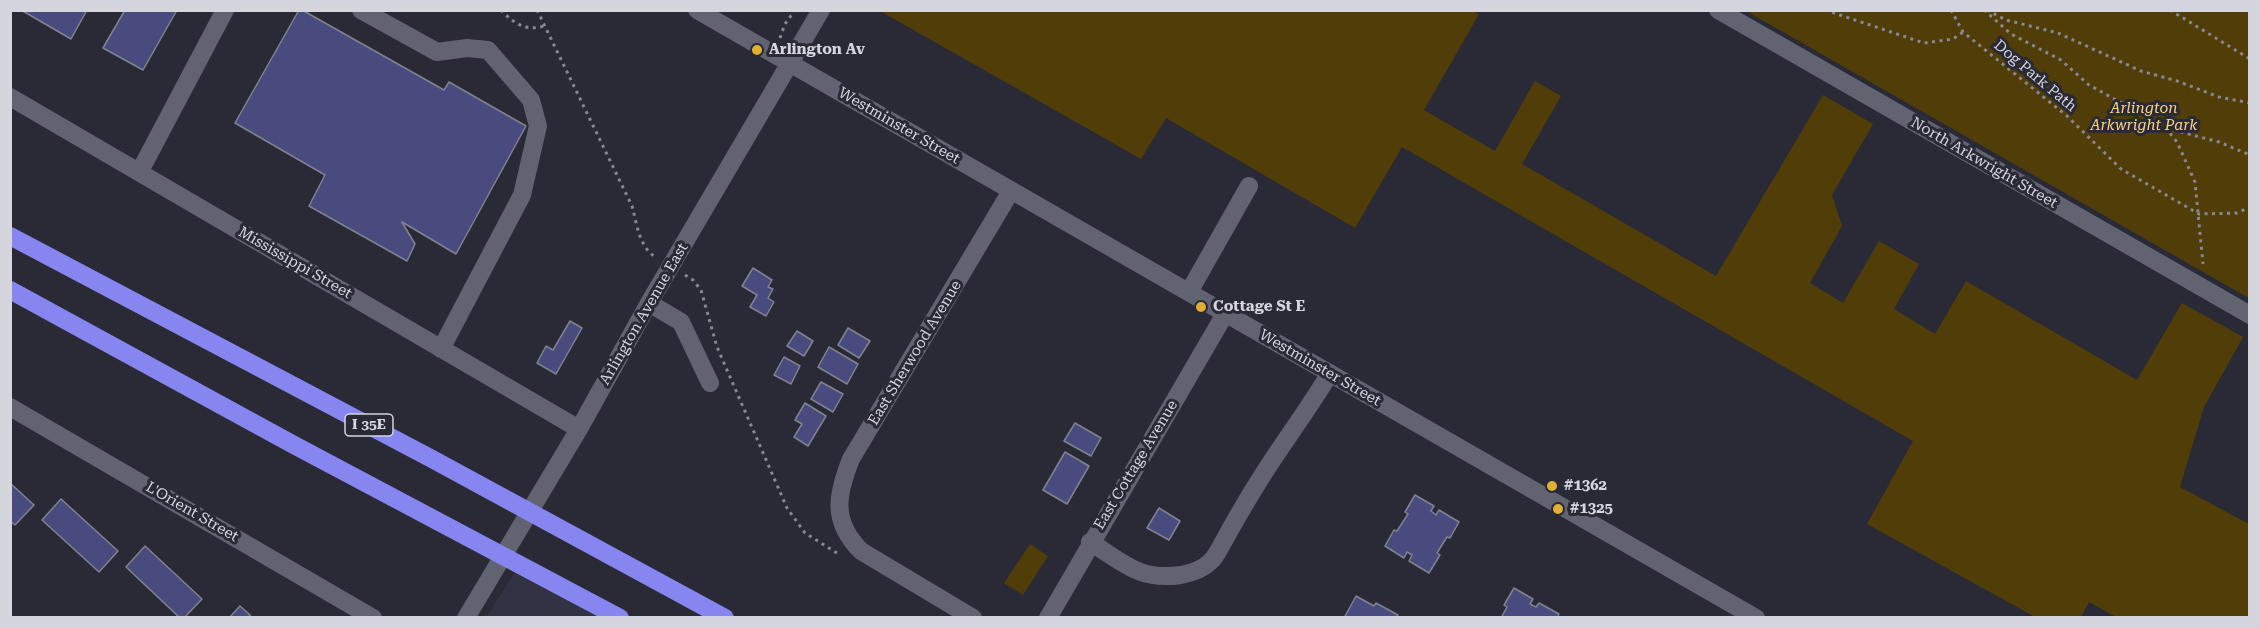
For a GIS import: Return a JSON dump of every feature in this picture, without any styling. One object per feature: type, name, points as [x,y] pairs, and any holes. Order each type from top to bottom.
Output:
[{"type":"highway","name":"I 35E","points":[[10,237],[434,460],[725,618]]},
{"type":"highway","points":[[10,290],[294,445],[620,618]]},
{"type":"highway","points":[[10,296],[46,309]]},
{"type":"street","points":[[140,171],[225,10]]},
{"type":"street","points":[[361,10],[437,52],[467,48],[488,50],[531,100],[538,126],[522,195],[441,349]]},
{"type":"street","name":"Westminster Street","points":[[697,10],[1756,618]]},
{"type":"street","name":"Arlington Avenue East","points":[[468,614],[561,460],[649,303],[821,10]]},
{"type":"street","name":"North Arkwright Street","points":[[1718,10],[2250,315]]},
{"type":"street","name":"Mississippi Street","points":[[10,97],[579,429]]},
{"type":"street","points":[[1190,292],[1250,186]]},
{"type":"street","name":"East Sherwood Avenue","points":[[974,618],[861,551],[850,538],[842,521],[838,503],[839,492],[851,459],[1011,191]]},
{"type":"street","points":[[649,303],[681,322],[710,383]]},
{"type":"street","name":"East Cottage Avenue","points":[[1048,618],[1090,542],[1225,314]]},
{"type":"street","points":[[1090,542],[1134,569],[1152,576],[1186,574],[1202,568],[1215,556],[1275,455],[1311,405],[1330,373]]},
{"type":"street","name":"L'Orient Street","points":[[10,407],[373,618]]},
{"type":"path","points":[[501,10],[514,24],[537,29],[546,25]]},
{"type":"path","points":[[537,10],[632,206],[640,237],[648,253]]},
{"type":"path","points":[[780,38],[785,24],[795,10]]},
{"type":"path","points":[[1825,10],[1897,32],[1924,43],[1953,39],[1963,32]]},
{"type":"path","name":"Dog Park Path","points":[[1951,10],[1963,32],[2067,116],[2121,169],[2199,214]]},
{"type":"path","name":"Dog Park Path","points":[[1985,10],[2006,20],[2058,33],[2141,71],[2178,81],[2219,97],[2250,103]]},
{"type":"path","name":"Dog Park Path","points":[[1985,10],[2011,34],[2061,60],[2089,86],[2165,127],[2176,142],[2195,182],[2203,264]]},
{"type":"path","points":[[2170,10],[2250,59]]},
{"type":"path","points":[[2165,127],[2219,142],[2250,154]]},
{"type":"path","points":[[2199,214],[2237,213],[2250,207]]},
{"type":"path","points":[[686,276],[693,280],[701,290],[717,347],[787,508],[805,533],[843,557]]},
{"type":"shaded area","points":[[515,573],[600,617],[486,617]]},
{"type":"green space","points":[[880,11],[1473,11],[1479,14],[1424,110],[1495,151],[1535,81],[1561,96],[1522,164],[1716,276],[1823,95],[1873,124],[1832,195],[1842,226],[1810,283],[1843,303],[1879,241],[1919,264],[1894,309],[1935,334],[1966,281],[2137,380],[2182,303],[2243,337],[2204,407],[2180,487],[2249,524],[2249,617],[2116,617],[2089,602],[2081,617],[2035,617],[1867,524],[1913,441],[1402,147],[1355,228],[1166,118],[1141,159]]},
{"type":"green space","name":"Arlington Arkwright Park","points":[[1746,11],[2249,11],[2249,296],[2247,297]]},
{"type":"green space","points":[[1030,544],[1048,556],[1023,595],[1004,583]]},
{"type":"building","points":[[21,10],[87,10],[71,39]]},
{"type":"building","points":[[125,10],[177,10],[143,70],[103,48]]},
{"type":"building","points":[[299,10],[444,90],[449,82],[526,126],[456,254],[402,222],[415,244],[407,261],[309,206],[325,175],[235,123]]},
{"type":"building","points":[[753,268],[772,280],[768,287],[773,289],[768,298],[774,302],[766,316],[750,307],[757,295],[742,286]]},
{"type":"building","points":[[570,321],[582,328],[556,374],[537,363],[546,346],[553,350]]},
{"type":"building","points":[[848,328],[870,341],[859,358],[838,345]]},
{"type":"building","points":[[797,331],[813,341],[804,356],[787,346]]},
{"type":"building","points":[[829,347],[858,364],[847,384],[818,367]]},
{"type":"building","points":[[784,357],[800,366],[791,384],[774,375]]},
{"type":"building","points":[[821,382],[843,394],[833,412],[811,399]]},
{"type":"building","points":[[805,403],[826,416],[808,446],[794,437],[802,424],[795,420]]},
{"type":"building","points":[[1075,423],[1101,438],[1091,456],[1064,441]]},
{"type":"building","points":[[1065,452],[1089,466],[1067,504],[1043,490]]},
{"type":"building","points":[[10,483],[34,505],[15,525],[10,521]]},
{"type":"building","points":[[1415,495],[1434,506],[1431,511],[1436,515],[1439,510],[1459,522],[1450,538],[1447,537],[1437,553],[1440,555],[1429,573],[1409,561],[1412,555],[1407,552],[1404,558],[1385,546],[1394,530],[1397,531],[1408,514],[1405,512]]},
{"type":"building","points":[[61,499],[118,551],[99,572],[42,520]]},
{"type":"building","points":[[1159,508],[1180,521],[1169,540],[1147,528]]},
{"type":"building","points":[[145,546],[202,599],[184,618],[180,618],[126,567]]},
{"type":"building","points":[[1514,588],[1533,599],[1530,604],[1536,607],[1539,603],[1559,614],[1557,618],[1501,618],[1507,607],[1504,605]]},
{"type":"building","points":[[1356,596],[1374,606],[1376,603],[1398,615],[1396,618],[1344,618]]},
{"type":"building","points":[[240,606],[249,614],[252,618],[229,618]]},
{"type":"place","name":"Arlington Av","points":[[757,50]]},
{"type":"place","name":"Cottage St E","points":[[1201,307]]},
{"type":"place","name":"#1362","points":[[1552,486]]},
{"type":"place","name":"#1325","points":[[1558,509]]}]
